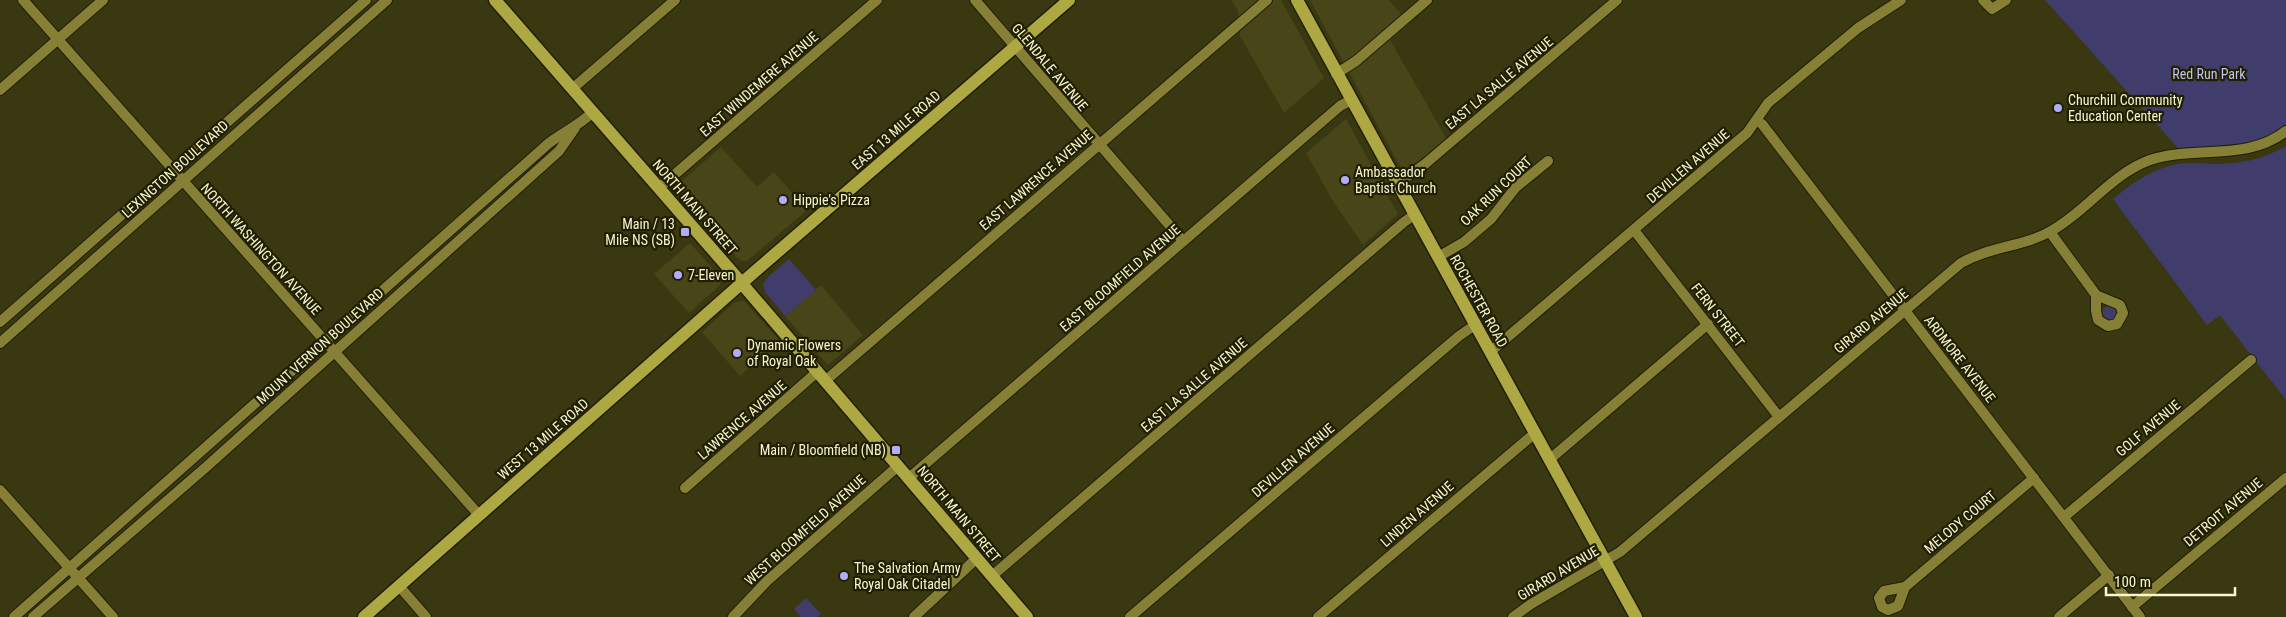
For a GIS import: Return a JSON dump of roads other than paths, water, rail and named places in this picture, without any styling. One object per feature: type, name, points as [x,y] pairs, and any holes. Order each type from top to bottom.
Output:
[{"type":"main road","name":"NORTH MAIN STREET","points":[[495,0],[742,283],[1027,617]]},
{"type":"main road","name":"EAST 13 MILE ROAD","points":[[742,283],[1069,0]]},
{"type":"main road","name":"ROCHESTER ROAD","points":[[1298,0],[1336,74],[1636,617]]},
{"type":"main road","name":"WEST 13 MILE ROAD","points":[[364,617],[742,283]]},
{"type":"street","name":"NORTH WASHINGTON AVENUE","points":[[23,0],[479,515]]},
{"type":"street","points":[[0,90],[103,0]]},
{"type":"street","name":"LEXINGTON BOULEVARD","points":[[0,322],[366,0]]},
{"type":"street","name":"LEXINGTON BOULEVARD","points":[[0,343],[387,0]]},
{"type":"street","points":[[572,89],[674,0]]},
{"type":"street","name":"EAST WINDEMERE AVENUE","points":[[659,188],[877,0]]},
{"type":"street","name":"GLENDALE AVENUE","points":[[975,0],[1183,241]]},
{"type":"street","name":"EAST LAWRENCE AVENUE","points":[[821,376],[1099,144],[1266,0]]},
{"type":"street","points":[[1336,74],[1347,68],[1427,0]]},
{"type":"street","name":"EAST LA SALLE AVENUE","points":[[1397,184],[1425,164],[1617,0]]},
{"type":"street","name":"DEVILLEN AVENUE","points":[[1490,352],[1747,133],[1768,103],[1858,28],[1901,0]]},
{"type":"street","points":[[1983,0],[1992,9],[2006,0]]},
{"type":"street","points":[[295,62],[304,73]]},
{"type":"street","name":"EAST BLOOMFIELD AVENUE","points":[[909,478],[1340,106],[1351,100]]},
{"type":"street","name":"MOUNT VERNON BOULEVARD","points":[[33,617],[205,468],[333,351],[454,246],[558,151],[575,128],[593,112]]},
{"type":"street","name":"ARDMORE AVENUE","points":[[1757,121],[1762,124],[2140,617]]},
{"type":"street","name":"MOUNT VERNON BOULEVARD","points":[[14,617],[549,143],[559,135],[575,128]]},
{"type":"street","name":"GIRARD AVENUE","points":[[1513,617],[1531,604],[1620,552],[1961,263],[1974,255],[2050,232],[2075,215],[2126,173],[2149,160],[2171,155],[2257,147],[2286,131]]},
{"type":"street","name":"OAK RUN COURT","points":[[1438,257],[1464,242],[1491,219],[1516,188],[1548,161]]},
{"type":"street","name":"EAST LA SALLE AVENUE","points":[[992,576],[1414,215]]},
{"type":"street","name":"FERN STREET","points":[[1634,230],[1779,417]]},
{"type":"street","points":[[2050,232],[2096,296]]},
{"type":"street","points":[[445,236],[454,246]]},
{"type":"street","points":[[54,274],[64,286]]},
{"type":"street","points":[[1549,460],[1708,324]]},
{"type":"street","name":"DEVILLEN AVENUE","points":[[1130,617],[1455,339],[1475,325]]},
{"type":"street","name":"GOLF AVENUE","points":[[2064,517],[2251,360]]},
{"type":"street","name":"LAWRENCE AVENUE","points":[[685,488],[821,376]]},
{"type":"street","name":"LINDEN AVENUE","points":[[1318,617],[1535,433]]},
{"type":"street","points":[[196,457],[205,468]]},
{"type":"street","name":"WEST BLOOMFIELD AVENUE","points":[[733,617],[767,581],[898,466]]},
{"type":"street","name":"MELODY COURT","points":[[1905,587],[2034,478]]},
{"type":"street","name":"DETROIT AVENUE","points":[[2132,607],[2286,478]]},
{"type":"street","points":[[0,490],[113,617]]},
{"type":"street","points":[[914,617],[977,558]]},
{"type":"street","points":[[2059,617],[2109,575]]},
{"type":"street","points":[[399,586],[426,617]]},
{"type":"place","name":"Churchill Community Education Center","points":[[2058,108]]},
{"type":"place","name":"Ambassador Baptist Church","points":[[1345,180]]},
{"type":"place","name":"Hippie's Pizza","points":[[783,200]]},
{"type":"place","name":"Main / 13 Mile NS (SB)","points":[[685,232]]},
{"type":"place","name":"7-Eleven","points":[[678,275]]},
{"type":"place","name":"Dynamic Flowers of Royal Oak","points":[[737,353]]},
{"type":"place","name":"Main / Bloomfield (NB)","points":[[896,450]]},
{"type":"place","name":"The Salvation Army Royal Oak Citadel","points":[[844,576]]},
{"type":"park label","name":"Red Run Park","points":[[2209,74]]}]
